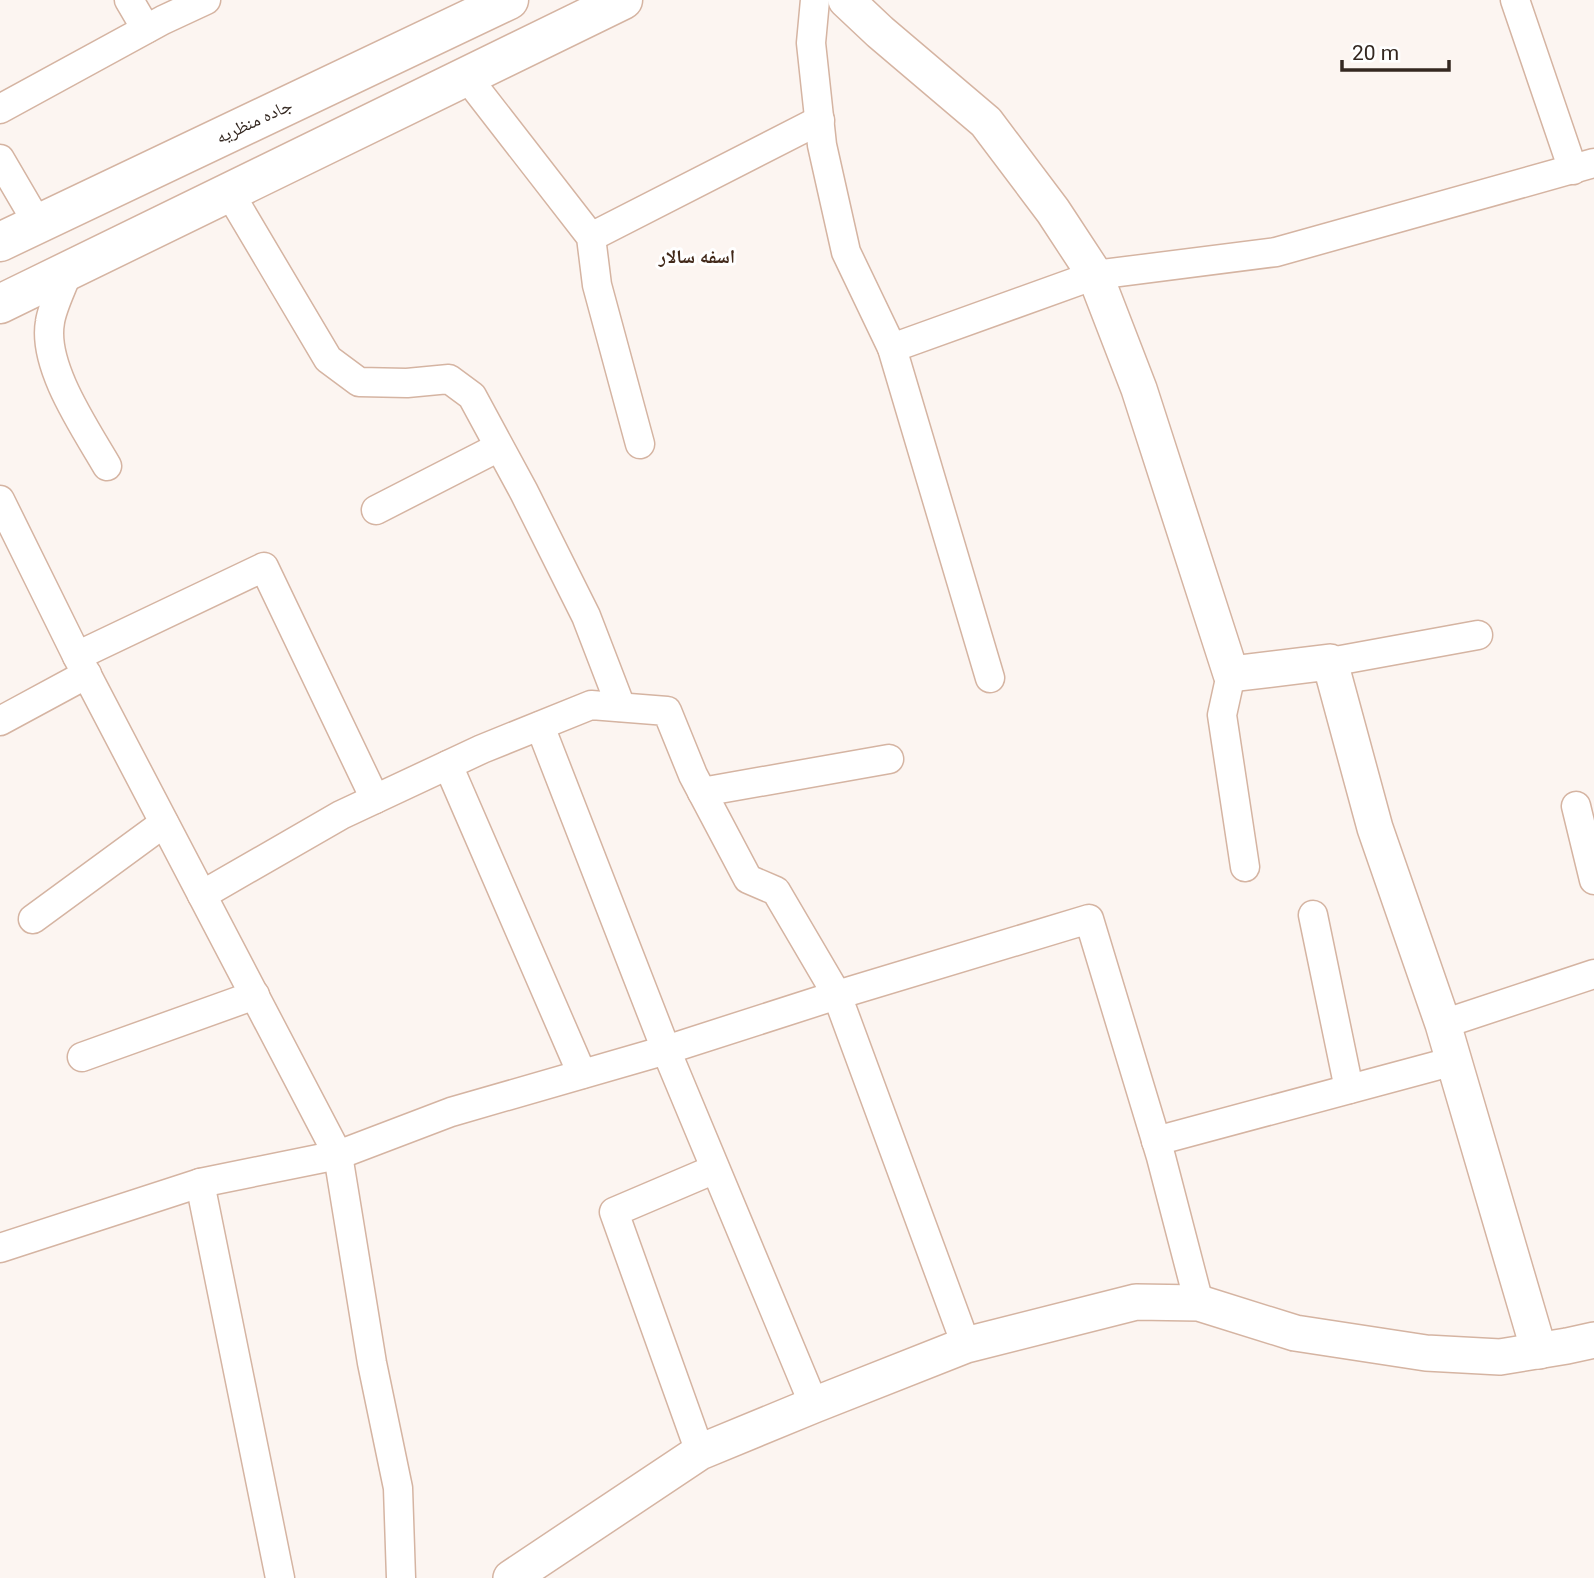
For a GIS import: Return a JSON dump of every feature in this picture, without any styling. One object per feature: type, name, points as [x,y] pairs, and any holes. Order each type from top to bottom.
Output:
[{"type":"main road","name":"جاده منظریه","points":[[0,242],[509,0]]},
{"type":"main road","points":[[0,304],[623,0]]},
{"type":"street","points":[[129,0],[146,29]]},
{"type":"street","points":[[0,109],[146,29],[206,0]]},
{"type":"street","points":[[816,0],[811,43],[822,145],[846,252],[892,348],[989,678]]},
{"type":"street","points":[[845,0],[986,122],[1053,211],[1095,275],[1139,389],[1231,674],[1222,715],[1245,867]]},
{"type":"street","points":[[892,348],[1095,275],[1276,252],[1584,167],[1515,0]]},
{"type":"street","points":[[466,76],[591,237],[597,285],[640,444]]},
{"type":"street","points":[[591,237],[820,121]]},
{"type":"street","points":[[0,159],[38,224]]},
{"type":"street","points":[[229,192],[328,359],[359,382],[407,383],[449,379],[472,396],[586,616],[621,707]]},
{"type":"street","points":[[68,271],[50,322],[49,352],[64,390],[107,466]]},
{"type":"street","points":[[376,510],[499,447]]},
{"type":"street","points":[[0,500],[82,665],[338,1154],[372,1363],[398,1488],[401,1578]]},
{"type":"street","points":[[0,721],[82,665],[264,567],[375,799]]},
{"type":"street","points":[[1231,674],[1330,662],[1478,635]]},
{"type":"street","points":[[1330,662],[1375,828],[1443,1024],[1539,1351]]},
{"type":"street","points":[[202,895],[341,815],[448,765],[590,705],[667,711],[693,775],[748,878],[776,891],[837,995],[966,1345]]},
{"type":"street","points":[[540,726],[666,1050],[814,1405]]},
{"type":"street","points":[[702,792],[889,759]]},
{"type":"street","points":[[448,765],[582,1074]]},
{"type":"street","points":[[1577,806],[1593,874]]},
{"type":"street","points":[[33,919],[164,823]]},
{"type":"street","points":[[1313,915],[1349,1089]]},
{"type":"street","points":[[0,1248],[200,1183],[338,1154],[451,1112],[666,1050],[1089,919],[1156,1141],[1199,1303]]},
{"type":"street","points":[[1443,1024],[1594,974]]},
{"type":"street","points":[[82,1057],[255,996]]},
{"type":"street","points":[[1156,1141],[1454,1061]]},
{"type":"street","points":[[700,1452],[614,1212],[715,1169]]},
{"type":"street","points":[[200,1183],[280,1578]]},
{"type":"street","points":[[511,1578],[700,1452],[966,1345],[1136,1302],[1199,1303],[1295,1333],[1426,1353],[1500,1357],[1594,1340]]},
{"type":"district","name":"اسفه سالار","points":[[697,256]]}]
